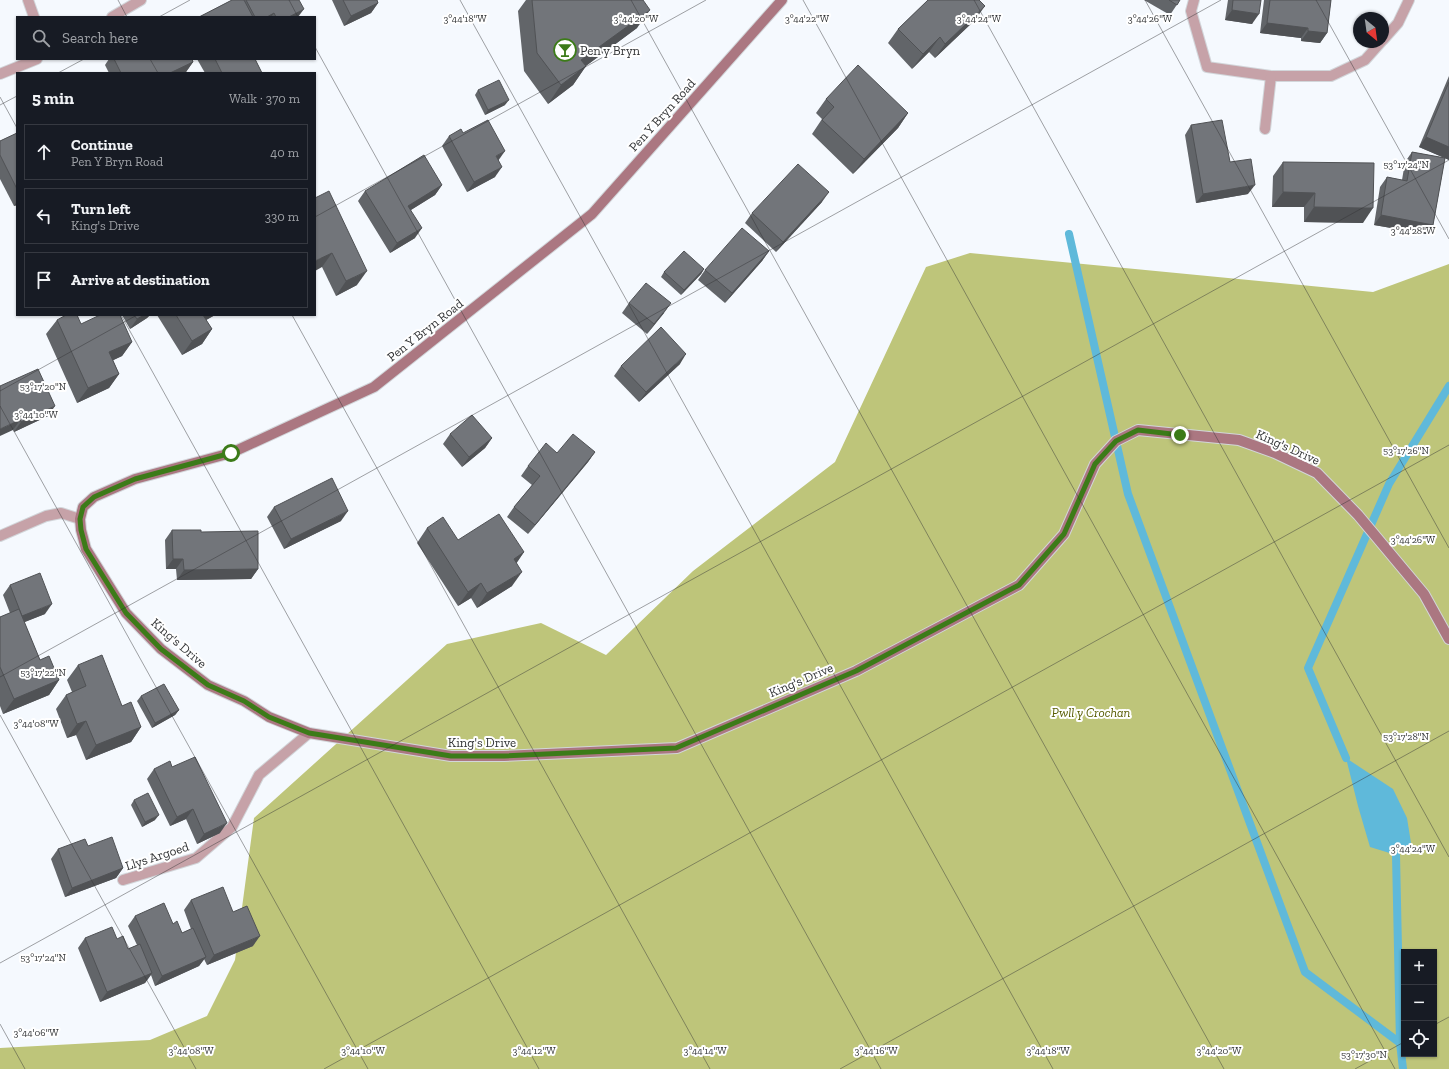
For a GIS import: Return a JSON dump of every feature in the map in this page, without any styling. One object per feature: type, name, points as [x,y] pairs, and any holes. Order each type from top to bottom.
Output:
[{"type":"main road","name":"Pen Y Bryn Road","points":[[80,519],[83,507],[94,497],[135,479],[231,453],[374,387],[592,214],[782,0]]},
{"type":"main road","name":"King's Drive","points":[[80,519],[86,549],[126,613],[161,649],[208,685],[244,701],[269,717],[309,733],[451,756],[504,756],[676,748],[856,671],[1019,585],[1064,534],[1095,464],[1116,441],[1138,430],[1239,440],[1275,453],[1317,473],[1358,515],[1424,594],[1449,639]]},
{"type":"street","points":[[28,0],[34,16]]},
{"type":"street","points":[[114,16],[141,0]]},
{"type":"street","points":[[1194,0],[1191,11],[1207,67],[1271,76],[1331,76],[1364,60],[1375,48]]},
{"type":"street","points":[[1389,33],[1398,23],[1409,0]]},
{"type":"street","points":[[0,74],[35,60]]},
{"type":"street","points":[[1265,129],[1271,76]]},
{"type":"street","points":[[0,536],[46,516],[61,513],[80,519]]},
{"type":"street","name":"Llys Argoed","points":[[123,880],[196,858],[232,828],[259,775],[309,733]]},
{"type":"green space","name":"Pwll y Crochan","points":[[970,253],[1373,292],[1449,264],[1449,1069],[0,1069],[0,1048],[150,1040],[207,1016],[235,960],[254,818],[447,644],[541,623],[606,655],[693,571],[835,462],[926,267]]},
{"type":"water","points":[[1346,758],[1393,789],[1407,818],[1411,843],[1396,855],[1370,847]]},
{"type":"building","points":[[232,0],[244,0],[252,16],[201,16]]},
{"type":"building","points":[[246,0],[299,0],[304,9],[291,16],[276,16],[274,13],[269,16],[254,16]]},
{"type":"building","points":[[343,0],[377,0],[378,3],[351,16]]},
{"type":"building","name":"Pen y Bryn","points":[[532,0],[643,0],[650,10],[581,60],[586,66],[561,85],[537,53]]},
{"type":"building","points":[[928,0],[979,0],[985,6],[945,44],[940,37],[923,54],[898,29]]},
{"type":"building","points":[[1169,0],[1180,0],[1177,5]]},
{"type":"building","points":[[1233,0],[1261,0],[1259,14],[1232,10]]},
{"type":"building","points":[[1270,0],[1331,0],[1327,33],[1308,31],[1308,28],[1267,23]]},
{"type":"building","points":[[114,60],[192,60],[193,62],[172,72],[120,72]]},
{"type":"building","points":[[216,60],[256,60],[262,72],[222,72]]},
{"type":"building","points":[[858,65],[908,113],[864,159],[822,120],[834,107],[826,99]]},
{"type":"building","points":[[499,80],[509,100],[488,110],[478,90]]},
{"type":"building","points":[[1449,82],[1449,147],[1426,137]]},
{"type":"building","points":[[488,120],[505,151],[496,156],[502,167],[474,182],[449,136],[461,129],[463,133]]},
{"type":"building","points":[[1222,120],[1230,162],[1251,159],[1255,185],[1203,194],[1191,125]]},
{"type":"building","points":[[16,133],[16,187],[0,155],[0,141]]},
{"type":"building","points":[[1412,152],[1445,158],[1433,225],[1381,215],[1387,177],[1407,181]]},
{"type":"building","points":[[424,155],[442,185],[408,206],[422,228],[397,243],[365,191]]},
{"type":"building","points":[[1283,162],[1374,163],[1373,208],[1314,207],[1315,193],[1283,192]]},
{"type":"building","points":[[798,164],[829,192],[783,242],[752,213]]},
{"type":"building","points":[[329,191],[367,271],[346,281],[332,253],[316,261],[316,198]]},
{"type":"building","points":[[742,228],[769,251],[732,293],[705,270]]},
{"type":"building","points":[[684,251],[704,269],[684,290],[664,272]]},
{"type":"building","points":[[646,283],[671,303],[654,324],[629,303]]},
{"type":"building","points":[[64,316],[77,316],[81,324],[98,316],[120,316],[132,342],[109,352],[119,374],[88,388],[57,320]]},
{"type":"building","points":[[135,316],[142,316],[137,319]]},
{"type":"building","points":[[177,316],[204,316],[212,329],[192,341]]},
{"type":"building","points":[[661,327],[686,354],[646,392],[621,366]]},
{"type":"building","points":[[38,369],[55,406],[21,422],[20,420],[0,429],[0,386]]},
{"type":"building","points":[[472,415],[492,438],[469,457],[450,434]]},
{"type":"building","points":[[573,434],[595,452],[535,525],[514,507],[540,476],[528,466],[546,443],[557,453]]},
{"type":"building","points":[[332,478],[348,511],[291,539],[274,507]]},
{"type":"building","points":[[499,514],[524,552],[514,559],[522,572],[487,593],[481,583],[468,592],[427,528],[443,517],[458,540]]},
{"type":"building","points":[[172,530],[201,530],[201,532],[258,531],[258,569],[184,570],[183,559],[173,559]]},
{"type":"building","points":[[40,573],[52,604],[22,616],[10,585]]},
{"type":"building","points":[[19,609],[40,660],[49,656],[59,680],[14,699],[0,667],[0,617]]},
{"type":"building","points":[[102,655],[122,706],[131,702],[141,727],[96,745],[86,721],[77,724],[66,695],[86,686],[78,665]]},
{"type":"building","points":[[164,684],[179,710],[155,723],[141,696]]},
{"type":"building","points":[[195,757],[227,823],[204,834],[193,809],[177,817],[154,769],[170,761],[172,767]]},
{"type":"building","points":[[148,793],[159,815],[145,822],[134,800]]},
{"type":"building","points":[[112,837],[123,868],[72,888],[58,849],[85,839],[88,846]]},
{"type":"building","points":[[223,887],[233,912],[247,906],[260,936],[214,955],[191,900]]},
{"type":"building","points":[[164,903],[173,924],[177,921],[182,933],[193,928],[206,957],[162,976],[135,916]]},
{"type":"building","points":[[112,927],[117,939],[123,936],[128,949],[140,944],[152,973],[107,992],[85,938]]},
{"type":"waterway","points":[[1069,234],[1128,494],[1305,972],[1400,1043]]},
{"type":"waterway","points":[[1346,758],[1308,668],[1389,484],[1449,386]]},
{"type":"waterway","points":[[1396,855],[1400,1043],[1403,1069]]},
{"type":"place","name":"Pen y Bryn","points":[[565,50]]},
{"type":"route","points":[[231,453],[135,479],[94,497],[83,507],[80,519],[86,549],[126,613],[161,649],[208,685],[244,701],[269,717],[309,733],[451,756],[504,756],[676,748],[856,671],[1019,585],[1064,534],[1095,464],[1116,441],[1138,430],[1180,435]]}]
